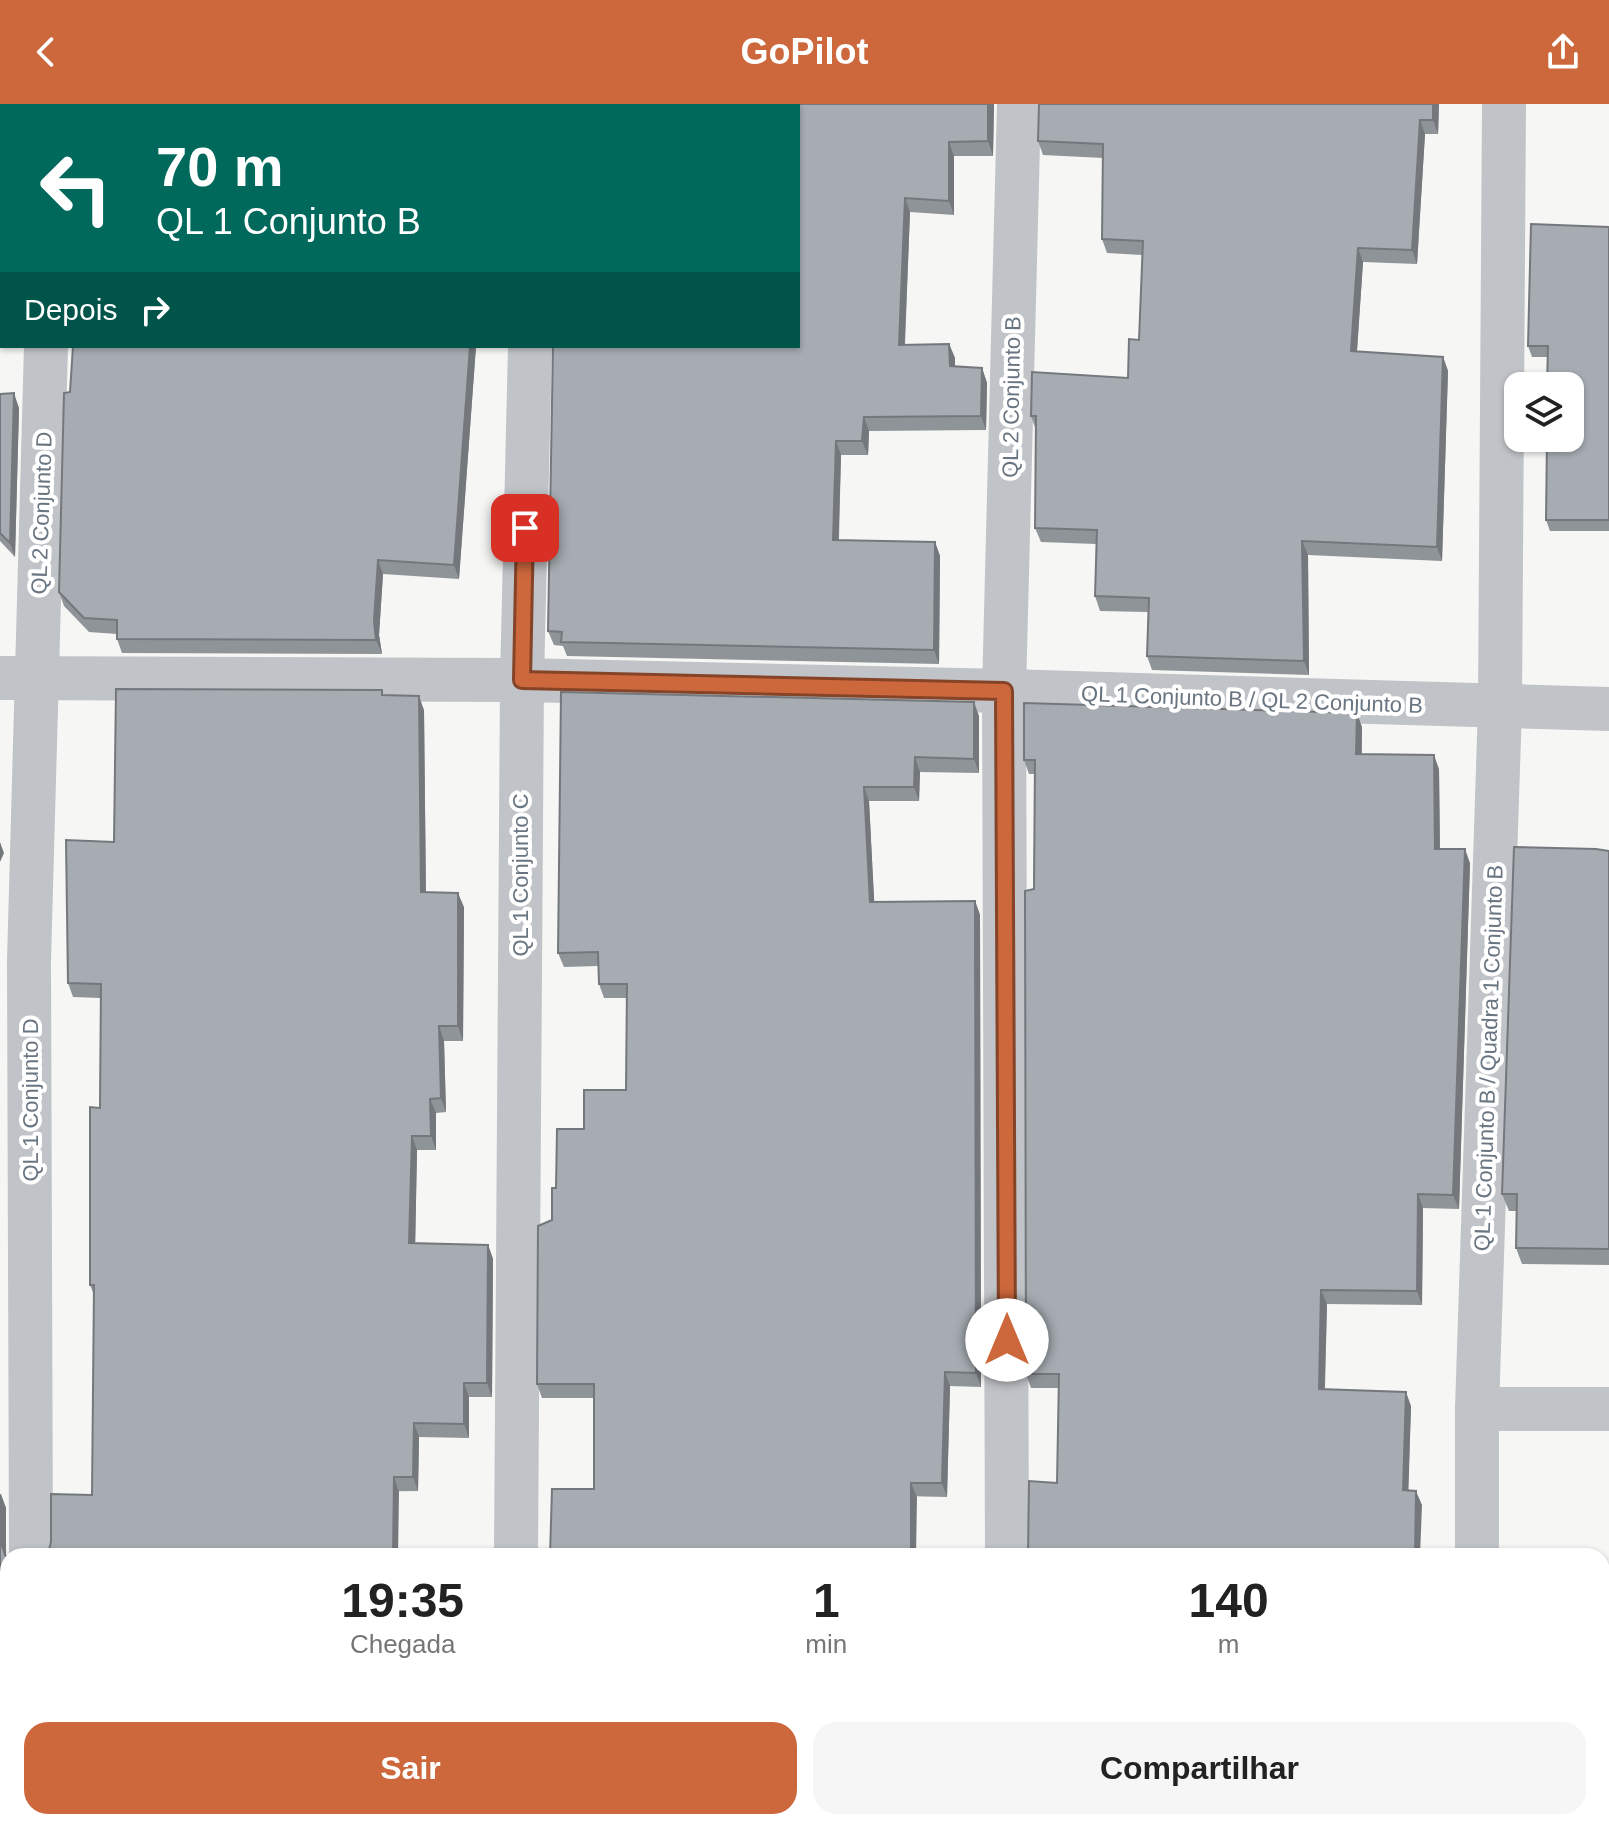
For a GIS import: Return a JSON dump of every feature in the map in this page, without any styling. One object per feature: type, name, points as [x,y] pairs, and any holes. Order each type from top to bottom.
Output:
[{"type":"street","name":"QL 2 Conjunto B","points":[[1007,1548],[1004,691],[1019,104]]},
{"type":"street","name":"QL 1 Conjunto B / Quadra 1 Conjunto B","points":[[1477,1548],[1477,1409],[1500,707],[1504,104]]},
{"type":"street","name":"QL 2 Conjunto D","points":[[18,679],[46,348]]},
{"type":"street","name":"QL 1 Conjunto C","points":[[516,1548],[522,680],[530,348]]},
{"type":"street","points":[[18,679],[522,680]]},
{"type":"street","name":"QL 1 Conjunto D","points":[[18,679],[29,961],[31,1548]]},
{"type":"street","name":"QL 1 Conjunto B / QL 2 Conjunto B","points":[[522,680],[1609,709]]},
{"type":"street","points":[[1477,1409],[1609,1409]]},
{"type":"building","points":[[800,104],[988,104],[988,141],[949,142],[949,201],[905,198],[899,345],[949,344],[950,366],[982,368],[981,416],[864,417],[862,441],[836,441],[833,540],[935,542],[934,650],[561,642],[562,632],[548,631],[553,348],[800,348]]},
{"type":"building","points":[[1039,104],[1433,104],[1433,120],[1420,120],[1412,250],[1358,248],[1351,351],[1443,357],[1437,547],[1302,541],[1304,661],[1147,656],[1149,598],[1095,596],[1097,530],[1035,528],[1036,416],[1031,416],[1032,372],[1128,378],[1129,339],[1139,340],[1143,241],[1102,239],[1103,144],[1038,141]]},
{"type":"building","points":[[1531,224],[1609,227],[1609,520],[1546,520],[1547,452],[1584,452],[1584,372],[1547,372],[1548,346],[1528,346]]},
{"type":"building","points":[[73,348],[470,348],[454,565],[378,560],[374,621],[376,640],[117,639],[117,620],[84,618],[59,592],[64,393],[70,392]]},
{"type":"building","points":[[14,393],[10,543],[0,533],[0,394]]},
{"type":"building","points":[[116,689],[382,690],[382,695],[419,696],[421,892],[458,893],[458,1026],[439,1026],[441,1098],[430,1099],[431,1136],[412,1136],[409,1243],[488,1245],[487,1383],[464,1383],[464,1424],[414,1423],[413,1477],[394,1477],[393,1548],[50,1548],[51,1494],[92,1495],[94,1285],[90,1285],[90,1107],[100,1108],[101,984],[68,983],[66,840],[114,842]]},
{"type":"building","points":[[561,692],[974,702],[974,759],[915,757],[914,787],[864,787],[870,902],[975,901],[976,1373],[945,1372],[942,1483],[911,1483],[911,1548],[550,1548],[552,1489],[594,1489],[594,1384],[537,1384],[538,1226],[552,1220],[557,1129],[584,1129],[584,1090],[626,1090],[627,984],[599,984],[598,952],[558,953]]},
{"type":"building","points":[[1024,703],[1357,713],[1356,754],[1434,755],[1435,849],[1465,849],[1453,1195],[1418,1194],[1417,1291],[1321,1290],[1319,1389],[1406,1392],[1403,1490],[1416,1491],[1415,1548],[1028,1548],[1029,1481],[1057,1483],[1059,1374],[1026,1374],[1025,891],[1034,889],[1035,760],[1024,760]]},
{"type":"building","points":[[1514,847],[1609,851],[1609,1249],[1516,1248],[1517,1194],[1502,1194]]},
{"type":"route","points":[[525,528],[522,680],[1004,691],[1007,1340]]}]
